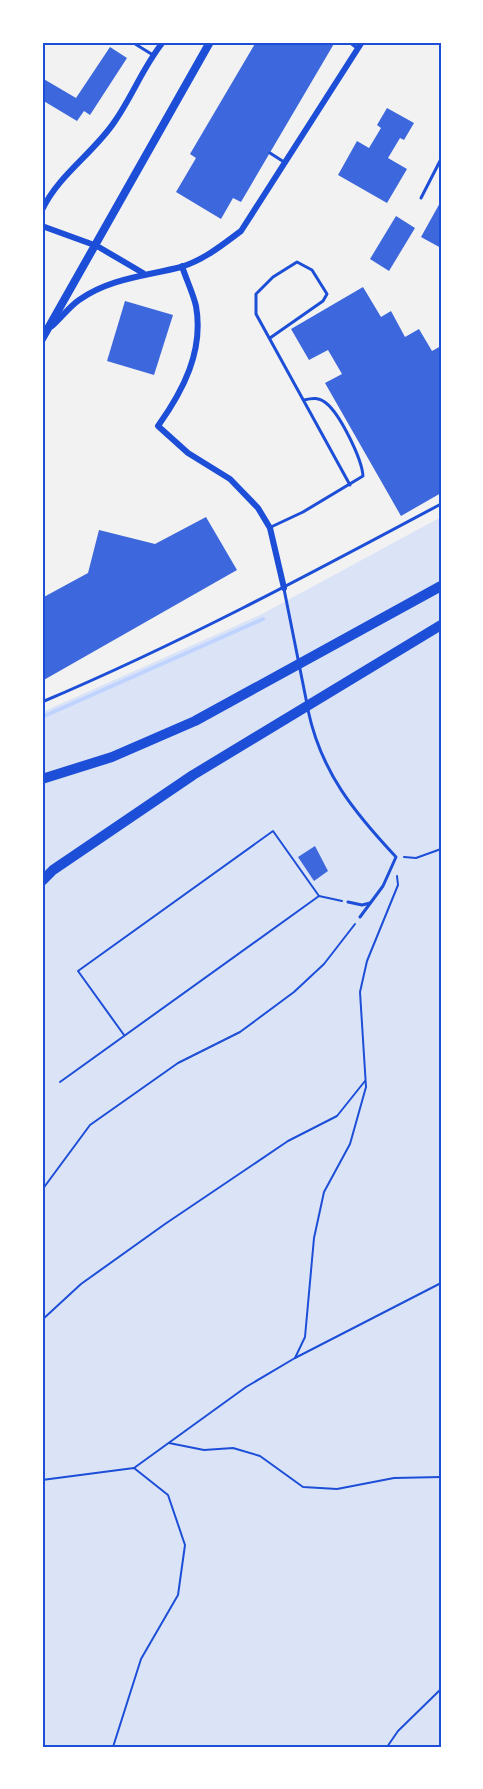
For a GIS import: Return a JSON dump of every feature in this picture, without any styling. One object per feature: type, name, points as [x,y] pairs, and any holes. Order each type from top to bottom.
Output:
[{"type":"highway","points":[[42,779],[123,752],[195,721],[441,586]]},
{"type":"highway","points":[[42,881],[52,870],[193,775],[441,625]]},
{"type":"main road","points":[[42,339],[97,246],[210,42]]},
{"type":"street","points":[[42,210],[50,192],[115,122],[153,55],[163,42]]},
{"type":"street","points":[[47,330],[80,300],[106,286],[143,273],[182,266],[212,253],[240,231],[360,45]]},
{"type":"street","points":[[42,226],[97,246],[143,273]]},
{"type":"street","points":[[182,266],[196,306],[196,350],[180,394],[158,426],[188,453],[230,479],[258,508],[270,528],[284,588]]},
{"type":"lane","points":[[132,42],[153,55]]},
{"type":"lane","points":[[349,42],[360,45]]},
{"type":"lane","points":[[270,153],[284,162]]},
{"type":"lane","points":[[421,198],[441,159]]},
{"type":"lane","points":[[270,338],[323,301],[327,294],[312,270],[297,262],[273,277],[256,294],[256,314],[350,485]]},
{"type":"lane","points":[[270,528],[363,476],[362,467],[342,424],[327,404],[315,398],[304,400]]},
{"type":"lane","points":[[42,702],[120,668],[284,588],[441,504]]},
{"type":"lane","points":[[284,588],[314,740],[326,767],[360,819],[396,857],[360,917]]},
{"type":"lane","points":[[348,902],[362,905],[371,902]]},
{"type":"path","points":[[124,1035],[78,971],[273,831],[319,896],[348,902]]},
{"type":"path","points":[[295,1358],[305,1337],[314,1238],[324,1192],[350,1144],[366,1081],[360,992],[367,961],[398,885],[396,857],[416,858],[441,849]]},
{"type":"path","points":[[60,1082],[319,896]]},
{"type":"path","points":[[42,1190],[90,1125],[178,1063],[240,1032],[294,992],[324,964],[360,917]]},
{"type":"path","points":[[42,1320],[81,1284],[165,1224],[288,1141],[337,1116],[366,1081]]},
{"type":"path","points":[[42,1480],[134,1468],[246,1387],[295,1358],[441,1283]]},
{"type":"path","points":[[169,1443],[204,1450],[233,1448],[260,1456],[303,1487],[337,1489],[394,1478],[441,1477]]},
{"type":"path","points":[[113,1747],[141,1659],[178,1595],[185,1545],[168,1495],[134,1468]]},
{"type":"path","points":[[387,1747],[398,1731],[441,1689]]},
{"type":"shaded area","points":[[441,517],[441,1747],[42,1747],[42,712],[262,614]]},
{"type":"building","points":[[256,42],[335,42],[241,202],[233,198],[221,219],[176,192],[196,158],[190,154]]},
{"type":"building","points":[[110,47],[127,58],[90,115],[84,111],[77,121],[42,100],[42,78],[76,98]]},
{"type":"building","points":[[387,108],[414,123],[404,140],[400,138],[388,158],[407,169],[387,203],[338,175],[357,141],[369,148],[381,128],[377,125]]},
{"type":"building","points":[[441,201],[441,248],[421,237]]},
{"type":"building","points":[[396,216],[415,228],[389,271],[370,259]]},
{"type":"building","points":[[363,287],[381,317],[391,311],[405,337],[419,329],[432,351],[441,346],[441,493],[401,516],[325,383],[342,374],[328,350],[309,360],[291,329]]},
{"type":"building","points":[[125,301],[173,315],[154,375],[107,361]]},
{"type":"building","points":[[206,517],[237,570],[42,681],[42,598],[88,573],[99,530],[155,544]]},
{"type":"building","points":[[315,846],[328,871],[314,881],[298,857]]},
{"type":"waterway","points":[[42,717],[263,619]]}]
